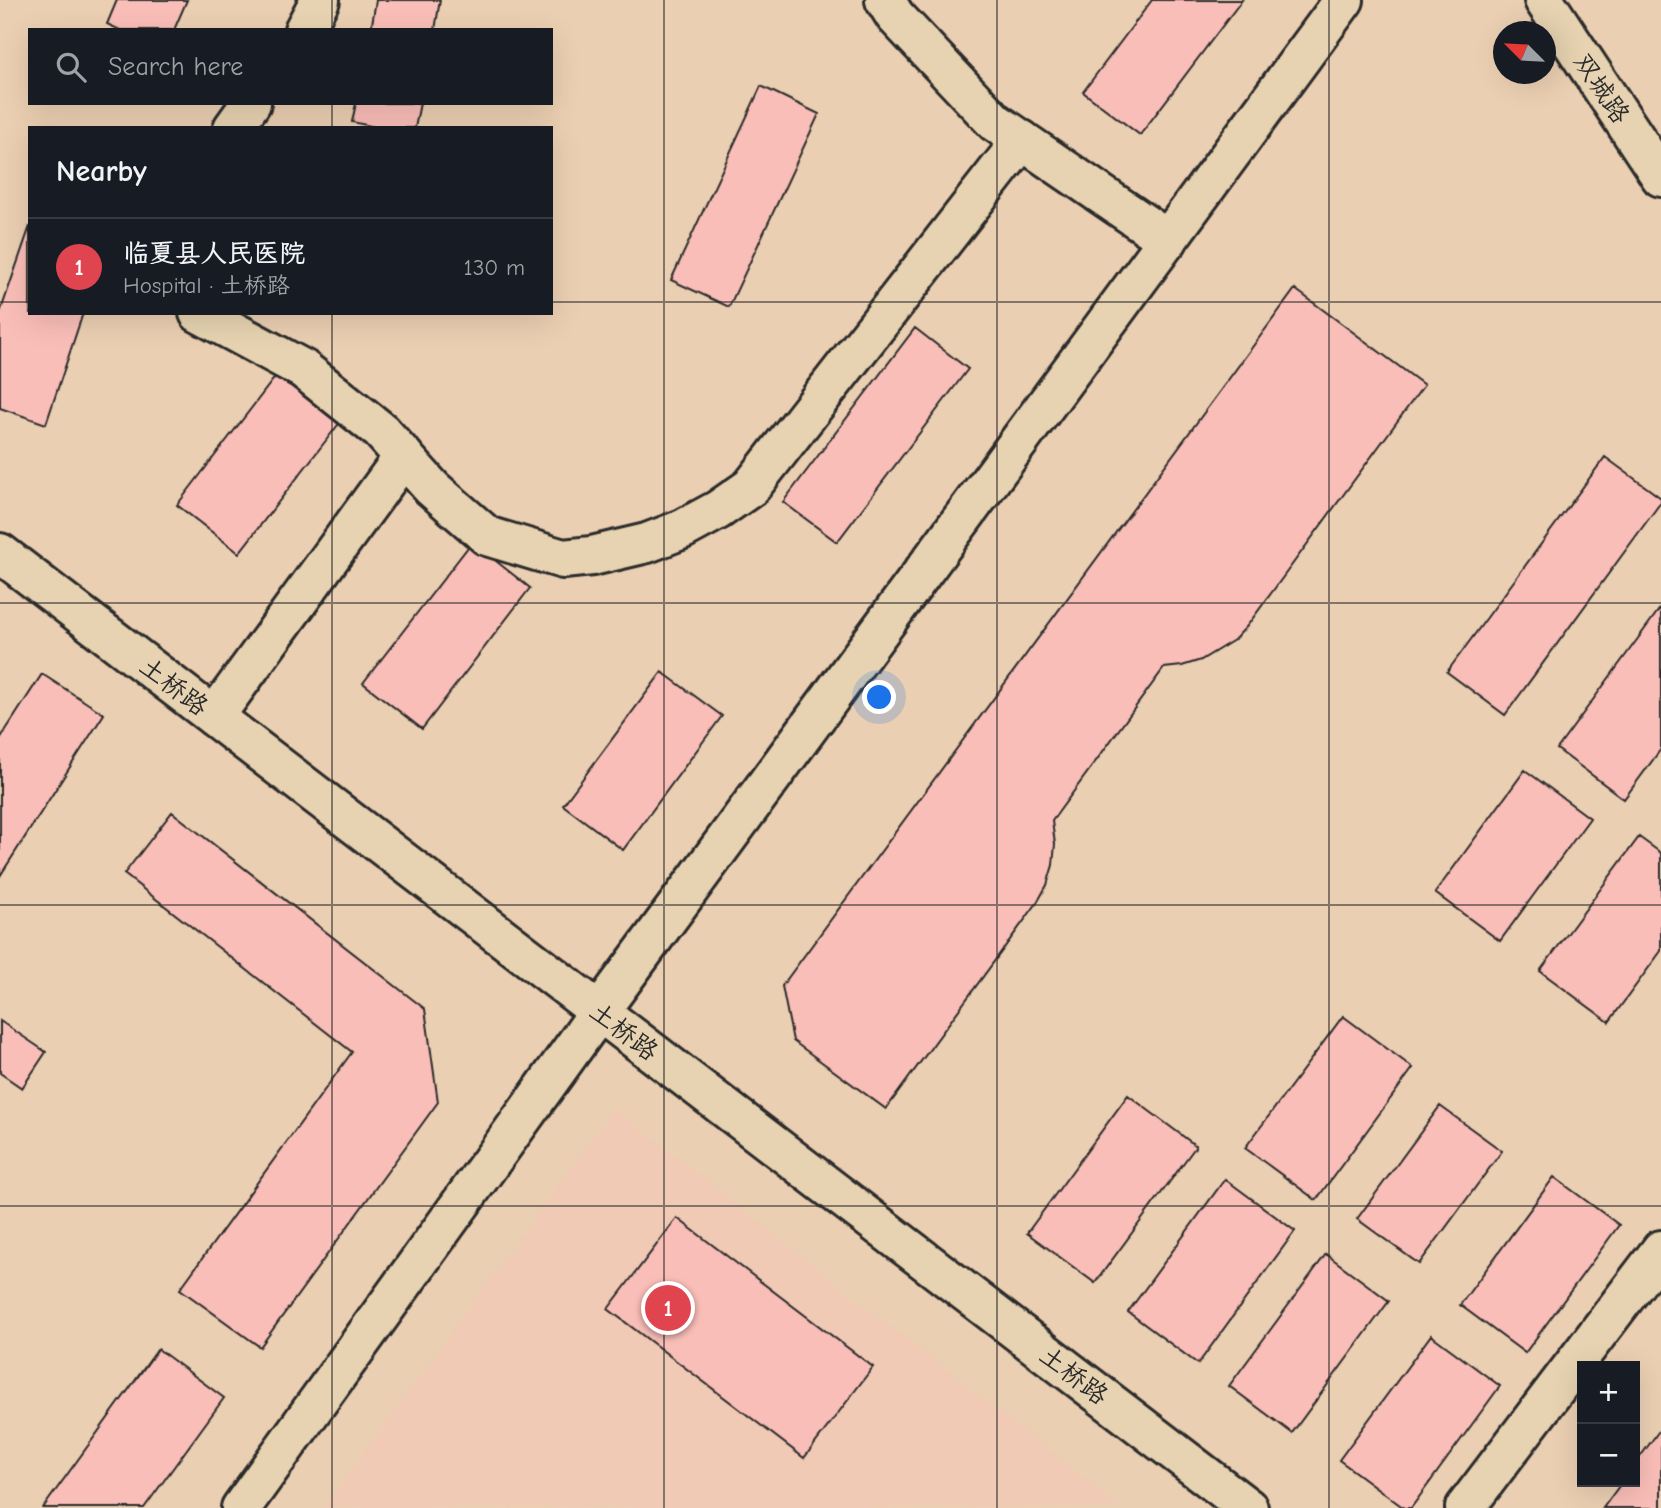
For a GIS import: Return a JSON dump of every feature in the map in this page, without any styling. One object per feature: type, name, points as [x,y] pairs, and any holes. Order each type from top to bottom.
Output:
[{"type":"street","points":[[305,28],[320,0]]},
{"type":"street","points":[[885,0],[895,16],[995,122],[1168,240]]},
{"type":"street","points":[[241,1508],[599,1012],[1344,0]]},
{"type":"street","name":"双城路","points":[[1544,0],[1661,177]]},
{"type":"street","points":[[234,126],[250,105]]},
{"type":"street","points":[[203,315],[303,369],[381,430],[432,488],[487,536],[563,559],[619,551],[683,529],[718,510],[751,487],[1022,140]]},
{"type":"street","points":[[214,717],[404,456]]},
{"type":"street","name":"土桥路","points":[[0,553],[1248,1508]]},
{"type":"street","points":[[1465,1508],[1661,1250]]},
{"type":"shaded area","points":[[614,1108],[1121,1508],[324,1508]]},
{"type":"building","points":[[117,0],[187,0],[175,28],[116,28],[107,24]]},
{"type":"building","points":[[376,0],[440,0],[435,28],[371,28]]},
{"type":"building","points":[[1152,0],[1242,0],[1140,135],[1083,92]]},
{"type":"building","points":[[761,86],[819,114],[729,307],[671,280]]},
{"type":"building","points":[[356,105],[420,105],[415,126],[371,126],[352,122]]},
{"type":"building","points":[[28,232],[28,315],[82,315],[46,424],[0,408],[0,313]]},
{"type":"building","points":[[1295,289],[1424,385],[1247,626],[1234,640],[1201,660],[1164,668],[1052,821],[1055,844],[1053,865],[1047,885],[1037,903],[886,1109],[793,1041],[782,986]]},
{"type":"building","points":[[915,328],[968,369],[837,542],[783,502]]},
{"type":"building","points":[[279,372],[341,421],[239,553],[177,505]]},
{"type":"building","points":[[1605,457],[1661,498],[1661,502],[1505,715],[1447,672]]},
{"type":"building","points":[[472,542],[530,588],[422,729],[363,683]]},
{"type":"building","points":[[1661,607],[1661,749],[1624,799],[1557,749]]},
{"type":"building","points":[[662,672],[722,716],[623,850],[563,805]]},
{"type":"building","points":[[42,674],[104,714],[0,876],[0,739]]},
{"type":"building","points":[[1525,770],[1590,818],[1500,941],[1435,893]]},
{"type":"building","points":[[172,812],[425,1009],[438,1102],[260,1347],[180,1289],[352,1052],[124,874]]},
{"type":"building","points":[[1639,837],[1661,853],[1661,951],[1609,1022],[1540,971]]},
{"type":"building","points":[[1343,1016],[1413,1068],[1316,1200],[1245,1148]]},
{"type":"building","points":[[0,1021],[46,1052],[22,1088],[0,1073]]},
{"type":"building","points":[[1128,1095],[1196,1146],[1095,1283],[1027,1233]]},
{"type":"building","points":[[1440,1106],[1502,1151],[1419,1264],[1357,1219]]},
{"type":"building","points":[[1554,1177],[1619,1225],[1525,1353],[1460,1305]]},
{"type":"building","points":[[1225,1179],[1295,1231],[1198,1364],[1128,1312]]},
{"type":"building","points":[[677,1218],[873,1367],[804,1458],[608,1309]]},
{"type":"building","points":[[1326,1254],[1389,1301],[1292,1433],[1229,1386]]},
{"type":"building","points":[[1431,1335],[1500,1386],[1411,1508],[1404,1508],[1339,1460]]},
{"type":"building","points":[[158,1349],[224,1398],[144,1508],[43,1508]]},
{"type":"building","points":[[1661,1428],[1661,1508],[1603,1508],[1618,1487],[1640,1487],[1640,1457]]},
{"type":"place","name":"临夏县人民医院","points":[[668,1308]]}]
